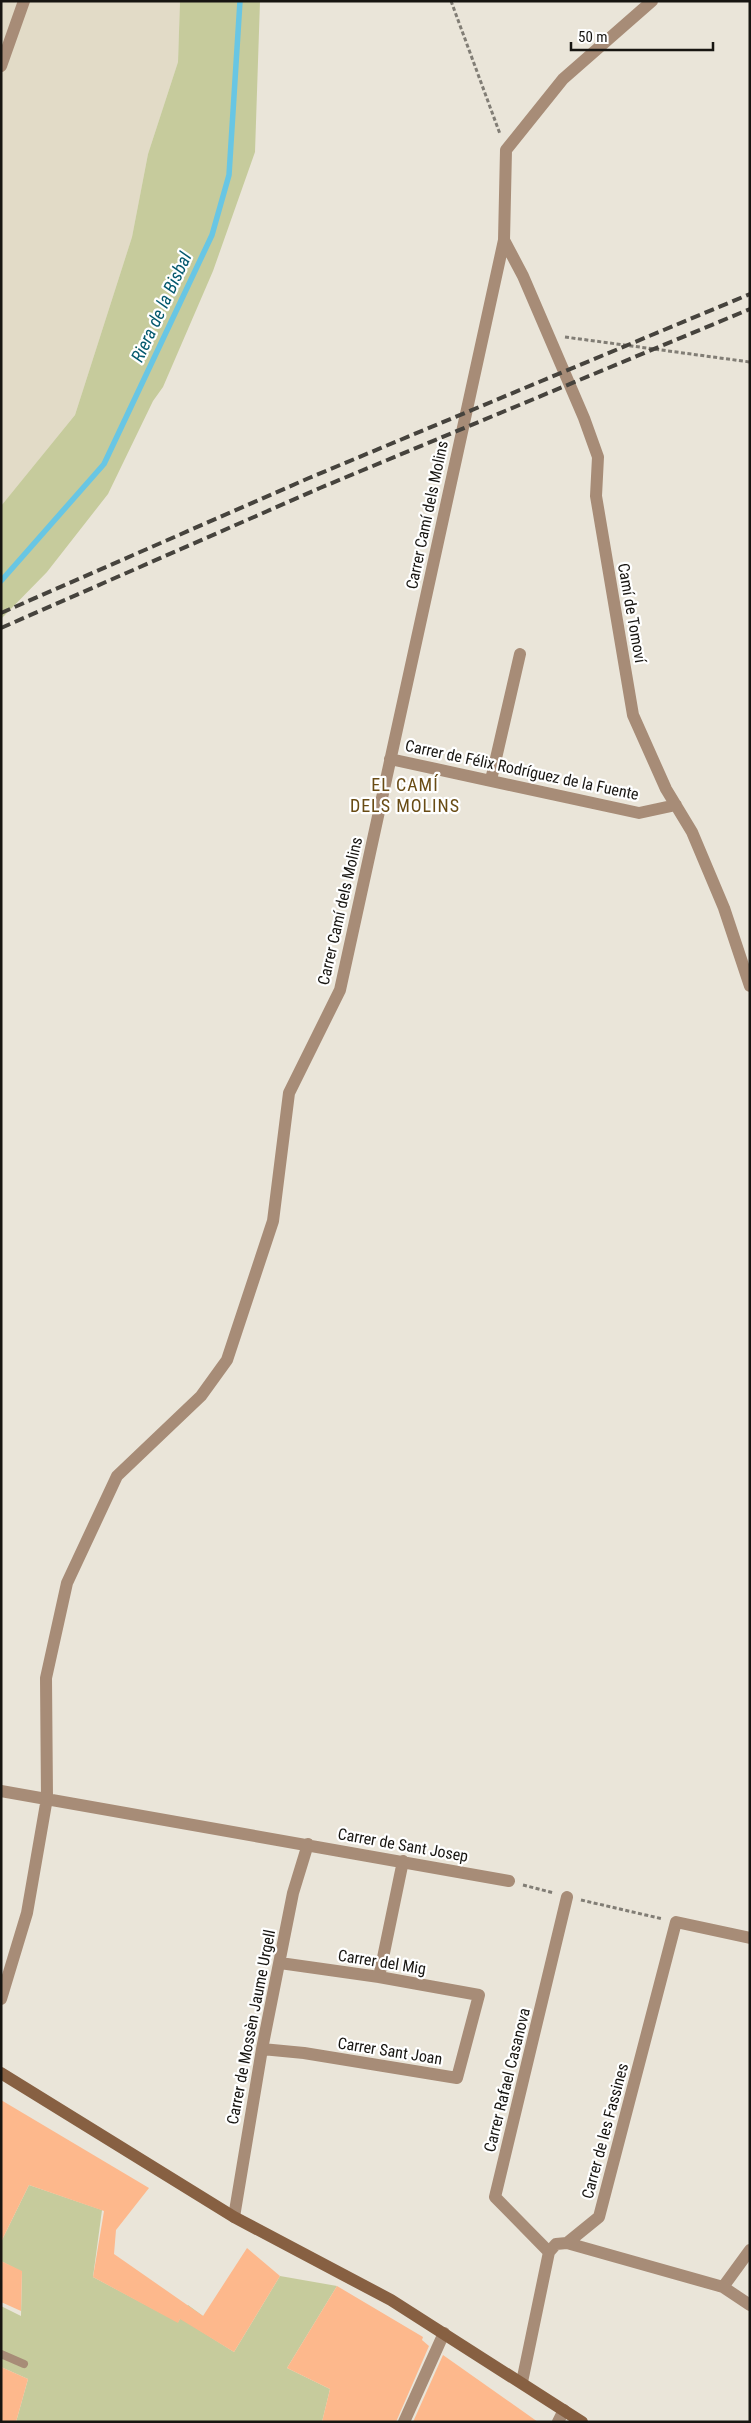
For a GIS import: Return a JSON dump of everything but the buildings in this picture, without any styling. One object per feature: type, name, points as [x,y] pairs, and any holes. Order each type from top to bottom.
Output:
[{"type":"street","points":[[1,66],[24,1]]},
{"type":"street","points":[[506,150],[563,78],[652,1]]},
{"type":"street","name":"Carrer Camí dels Molins","points":[[1,1999],[26,1913],[47,1798],[46,1678],[67,1582],[117,1476],[201,1396],[227,1360],[273,1221],[289,1093],[340,990],[504,240],[506,150]]},
{"type":"street","name":"Camí de Tomoví","points":[[504,240],[523,276],[584,418],[598,458],[596,496],[633,715],[676,805],[692,832],[724,908],[750,986]]},
{"type":"street","points":[[491,780],[520,654]]},
{"type":"street","name":"Carrer de Félix Rodríguez de la Fuente","points":[[390,760],[639,813],[676,805]]},
{"type":"street","name":"Carrer de Sant Josep","points":[[1,1791],[509,1881]]},
{"type":"street","name":"Carrer de Mossèn Jaume Urgell","points":[[234,2217],[262,2049],[293,1893],[308,1844]]},
{"type":"street","points":[[379,1977],[403,1861]]},
{"type":"street","name":"Carrer Rafael Casanova","points":[[548,2252],[495,2197],[567,1897]]},
{"type":"street","points":[[676,1922],[750,1938]]},
{"type":"street","name":"Carrer de les Fassines","points":[[548,2252],[556,2244],[566,2243],[599,2217],[676,1922]]},
{"type":"street","name":"Carrer del Mig","points":[[280,1963],[479,1994]]},
{"type":"street","name":"Carrer Sant Joan","points":[[262,2049],[304,2053],[457,2078],[479,1994]]},
{"type":"street","points":[[1,2073],[234,2217],[391,2300],[582,2422]]},
{"type":"street","points":[[566,2243],[723,2287],[750,2305]]},
{"type":"street","points":[[723,2287],[750,2250]]},
{"type":"street","points":[[522,2382],[548,2252]]},
{"type":"street","points":[[404,2422],[444,2333]]},
{"type":"street","points":[[558,2422],[564,2410]]},
{"type":"lane","points":[[1,2354],[24,2364]]},
{"type":"path","points":[[451,1],[506,150]]},
{"type":"path","points":[[548,335],[750,362]]},
{"type":"path","points":[[509,1881],[567,1897],[676,1922]]},
{"type":"shaded area","points":[[1,1],[180,1],[178,62],[148,154],[132,237],[75,415],[1,506]]},
{"type":"green space","points":[[180,1],[260,1],[255,152],[213,271],[163,387],[153,401],[108,494],[47,572],[1,619],[1,506],[75,415],[132,237],[148,154],[178,62]]},
{"type":"green space","points":[[29,2185],[102,2210],[93,2277],[178,2322],[188,2305],[203,2316],[196,2328],[234,2352],[280,2276],[337,2286],[287,2368],[330,2389],[322,2422],[16,2422],[28,2379],[1,2367],[1,2306],[21,2316],[22,2272],[1,2261],[1,2242]]},
{"type":"waterway","name":"Riera de la Bisbal","points":[[1,581],[104,464],[212,235],[229,175],[240,1]]},
{"type":"railway","points":[[1,613],[309,478],[750,294]]},
{"type":"railway","points":[[1,628],[320,488],[750,309]]},
{"type":"district","name":"EL CAMÍ DELS MOLINS","points":[[405,794]]}]
